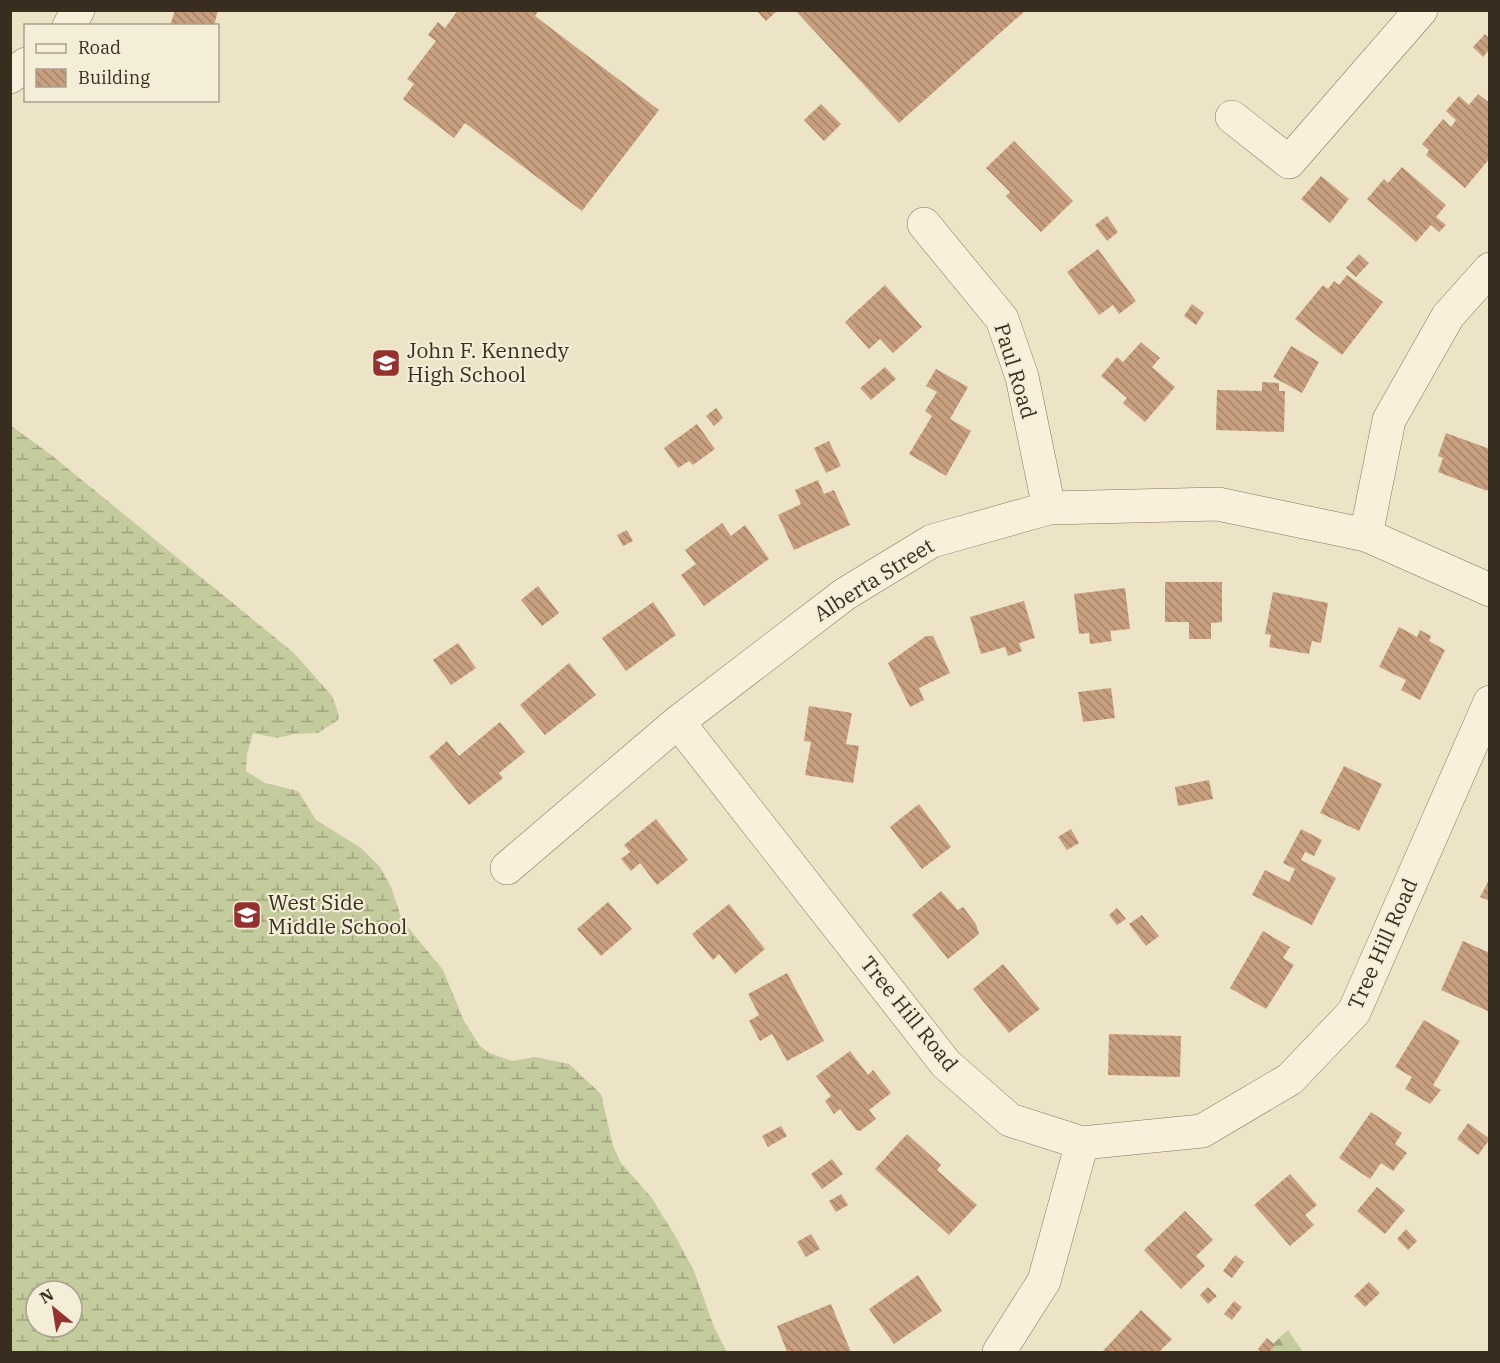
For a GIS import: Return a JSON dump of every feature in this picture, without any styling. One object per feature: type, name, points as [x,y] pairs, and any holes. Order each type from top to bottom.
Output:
[{"type":"street","points":[[70,24],[78,10]]},
{"type":"street","points":[[1232,117],[1289,162],[1421,10]]},
{"type":"street","points":[[10,77],[24,66]]},
{"type":"street","name":"Paul Road","points":[[924,224],[1002,319],[1022,377],[1049,508]]},
{"type":"street","points":[[1366,535],[1389,420],[1448,316],[1490,269]]},
{"type":"street","name":"Alberta Street","points":[[507,868],[678,722],[845,594],[932,541],[1049,508],[1218,504],[1366,535],[1490,590]]},
{"type":"street","name":"Tree Hill Road","points":[[678,722],[946,1064],[1010,1120],[1082,1143],[1202,1131],[1290,1079],[1354,1012],[1490,702]]},
{"type":"street","points":[[999,1353],[1044,1281],[1082,1143]]},
{"type":"green space","name":"West Side Middle School","points":[[10,425],[50,454],[294,653],[332,696],[339,715],[338,720],[318,733],[294,734],[277,738],[253,733],[247,754],[246,771],[265,783],[298,791],[316,820],[361,848],[380,867],[391,887],[402,920],[443,970],[464,1021],[480,1046],[489,1053],[512,1061],[535,1057],[569,1064],[601,1094],[613,1146],[621,1163],[651,1197],[674,1234],[694,1271],[714,1327],[727,1352],[11,1352]]},
{"type":"green space","points":[[1288,1330],[1303,1352],[1264,1352]]},
{"type":"building","points":[[175,10],[218,10],[214,24],[171,24]]},
{"type":"building","points":[[458,10],[539,10],[535,16],[659,110],[582,211],[465,123],[454,138],[403,99],[414,84],[407,79],[436,41],[428,35],[438,22],[445,28]]},
{"type":"building","points":[[756,10],[778,10],[766,21]]},
{"type":"building","points":[[795,10],[1026,10],[899,123]]},
{"type":"building","points":[[1485,34],[1490,39],[1490,49],[1483,57],[1473,47]]},
{"type":"building","points":[[1478,94],[1490,103],[1490,158],[1465,188],[1426,155],[1429,150],[1422,144],[1443,119],[1451,127],[1456,120],[1446,111],[1459,96],[1469,105]]},
{"type":"building","points":[[821,104],[841,124],[824,141],[804,120]]},
{"type":"building","points":[[1014,141],[1073,201],[1041,232],[1006,196],[1010,192],[986,168]]},
{"type":"building","points":[[1402,167],[1446,205],[1436,217],[1446,225],[1439,232],[1431,225],[1416,242],[1367,199],[1384,179],[1388,183]]},
{"type":"building","points":[[1321,176],[1349,199],[1330,223],[1301,199]]},
{"type":"building","points":[[1107,216],[1118,232],[1107,241],[1095,225]]},
{"type":"building","points":[[1098,249],[1136,301],[1119,314],[1113,305],[1099,315],[1067,272]]},
{"type":"building","points":[[1359,254],[1369,263],[1356,277],[1346,268]]},
{"type":"building","points":[[1347,275],[1383,302],[1342,355],[1295,319],[1323,285],[1328,289],[1334,281],[1339,285]]},
{"type":"building","points":[[885,285],[922,327],[893,353],[880,339],[869,349],[845,322]]},
{"type":"building","points":[[1192,304],[1204,313],[1196,325],[1184,316]]},
{"type":"building","points":[[1141,342],[1160,358],[1152,367],[1175,387],[1145,422],[1123,403],[1127,398],[1101,376],[1117,357],[1123,362]]},
{"type":"building","points":[[1291,346],[1319,362],[1302,393],[1273,377]]},
{"type":"building","points":[[885,367],[896,379],[871,400],[860,388]]},
{"type":"building","points":[[936,369],[968,387],[950,419],[971,431],[946,476],[909,454],[932,416],[925,411],[937,392],[926,386]]},
{"type":"building","points":[[1262,382],[1279,383],[1279,391],[1285,391],[1284,432],[1216,430],[1217,390],[1262,391]]},
{"type":"building","points":[[716,408],[723,418],[714,426],[706,416]]},
{"type":"building","points":[[697,424],[715,449],[693,465],[689,461],[678,468],[664,448]]},
{"type":"building","points":[[1446,433],[1490,449],[1490,484],[1487,491],[1438,472],[1443,458],[1438,456]]},
{"type":"building","points":[[829,441],[841,466],[826,473],[814,448]]},
{"type":"building","points":[[818,480],[824,494],[834,490],[850,525],[794,550],[778,515],[801,504],[795,490]]},
{"type":"building","points":[[722,523],[731,536],[745,525],[769,559],[704,606],[681,575],[696,564],[685,550]]},
{"type":"building","points":[[627,530],[633,541],[623,546],[617,535]]},
{"type":"building","points":[[1165,582],[1222,582],[1222,622],[1211,623],[1211,639],[1189,639],[1189,622],[1165,622]]},
{"type":"building","points":[[538,586],[559,613],[542,626],[521,600]]},
{"type":"building","points":[[1125,588],[1130,629],[1110,631],[1112,641],[1090,644],[1089,633],[1079,634],[1074,594]]},
{"type":"building","points":[[1273,592],[1328,603],[1321,643],[1312,641],[1309,654],[1269,647],[1271,635],[1265,634]]},
{"type":"building","points":[[1024,601],[1035,638],[1019,643],[1022,651],[1008,656],[1005,647],[981,654],[970,617]]},
{"type":"building","points":[[653,602],[676,635],[626,671],[602,638]]},
{"type":"building","points":[[1399,627],[1417,637],[1420,630],[1431,636],[1429,641],[1445,650],[1420,700],[1401,690],[1406,680],[1379,667]]},
{"type":"building","points":[[926,636],[933,636],[950,673],[919,688],[924,700],[910,707],[888,663]]},
{"type":"building","points":[[458,643],[476,668],[451,685],[433,660]]},
{"type":"building","points":[[569,663],[596,695],[545,735],[520,705]]},
{"type":"building","points":[[1111,688],[1115,718],[1083,722],[1078,692]]},
{"type":"building","points":[[809,706],[852,713],[846,744],[859,746],[853,783],[805,775],[811,742],[804,741]]},
{"type":"building","points":[[500,722],[525,752],[499,773],[503,778],[469,805],[429,757],[447,741],[459,756]]},
{"type":"building","points":[[1344,766],[1382,784],[1359,831],[1320,813]]},
{"type":"building","points":[[1209,780],[1213,799],[1178,806],[1175,787]]},
{"type":"building","points":[[919,804],[951,847],[922,869],[890,827]]},
{"type":"building","points":[[656,819],[688,860],[657,885],[640,863],[631,871],[621,859],[630,852],[624,845]]},
{"type":"building","points":[[1071,829],[1079,843],[1067,850],[1058,837]]},
{"type":"building","points":[[1301,829],[1322,840],[1314,856],[1305,852],[1301,860],[1336,878],[1312,925],[1252,895],[1265,870],[1289,882],[1295,869],[1283,863]]},
{"type":"building","points":[[1490,878],[1490,901],[1480,897]]},
{"type":"building","points":[[941,891],[958,910],[963,907],[976,924],[979,934],[948,959],[912,915]]},
{"type":"building","points":[[608,902],[632,929],[601,956],[577,929]]},
{"type":"building","points":[[729,904],[765,949],[735,974],[719,954],[713,960],[692,934]]},
{"type":"building","points":[[1117,908],[1126,919],[1117,925],[1109,915]]},
{"type":"building","points":[[1142,915],[1159,936],[1146,946],[1129,924]]},
{"type":"building","points":[[1263,931],[1290,947],[1283,958],[1294,965],[1266,1009],[1230,988]]},
{"type":"building","points":[[1463,941],[1490,953],[1490,1012],[1441,990]]},
{"type":"building","points":[[1003,964],[1040,1009],[1009,1033],[973,989]]},
{"type":"building","points":[[787,973],[824,1041],[787,1061],[772,1034],[760,1041],[749,1021],[759,1015],[748,994]]},
{"type":"building","points":[[1424,1020],[1460,1041],[1433,1085],[1441,1090],[1430,1104],[1405,1089],[1412,1077],[1395,1067]]},
{"type":"building","points":[[1109,1034],[1181,1036],[1180,1077],[1108,1075]]},
{"type":"building","points":[[850,1051],[868,1075],[873,1070],[891,1093],[869,1110],[876,1119],[860,1131],[856,1130],[840,1109],[834,1114],[825,1101],[831,1096],[816,1076]]},
{"type":"building","points":[[1371,1112],[1402,1133],[1395,1144],[1407,1153],[1393,1171],[1381,1163],[1370,1179],[1339,1158]]},
{"type":"building","points":[[1468,1123],[1490,1139],[1478,1155],[1457,1139]]},
{"type":"building","points":[[781,1126],[787,1136],[768,1147],[762,1136]]},
{"type":"building","points":[[907,1134],[941,1165],[937,1170],[977,1205],[949,1235],[875,1169]]},
{"type":"building","points":[[832,1159],[843,1174],[822,1189],[811,1174]]},
{"type":"building","points":[[1290,1174],[1317,1205],[1305,1215],[1314,1225],[1290,1246],[1254,1205]]},
{"type":"building","points":[[1377,1187],[1405,1210],[1385,1234],[1357,1211]]},
{"type":"building","points":[[841,1194],[848,1205],[836,1212],[829,1201]]},
{"type":"building","points":[[1185,1211],[1213,1240],[1196,1256],[1205,1266],[1181,1289],[1144,1250]]},
{"type":"building","points":[[1406,1229],[1417,1241],[1408,1250],[1397,1239]]},
{"type":"building","points":[[811,1234],[820,1249],[806,1257],[797,1242]]},
{"type":"building","points":[[1235,1255],[1244,1262],[1232,1278],[1223,1271]]},
{"type":"building","points":[[918,1275],[942,1311],[894,1344],[869,1309]]},
{"type":"building","points":[[1369,1282],[1380,1293],[1365,1307],[1354,1296]]},
{"type":"building","points":[[1208,1287],[1217,1296],[1208,1304],[1200,1295]]},
{"type":"building","points":[[1234,1301],[1242,1307],[1232,1320],[1224,1314]]},
{"type":"building","points":[[831,1304],[851,1352],[787,1352],[777,1326]]},
{"type":"building","points":[[1141,1310],[1172,1339],[1159,1352],[1102,1352]]},
{"type":"building","points":[[1267,1338],[1275,1345],[1269,1352],[1262,1352],[1258,1349]]},
{"type":"place","name":"John F. Kennedy High School","points":[[386,363]]},
{"type":"place","name":"West Side Middle School","points":[[247,915]]}]
